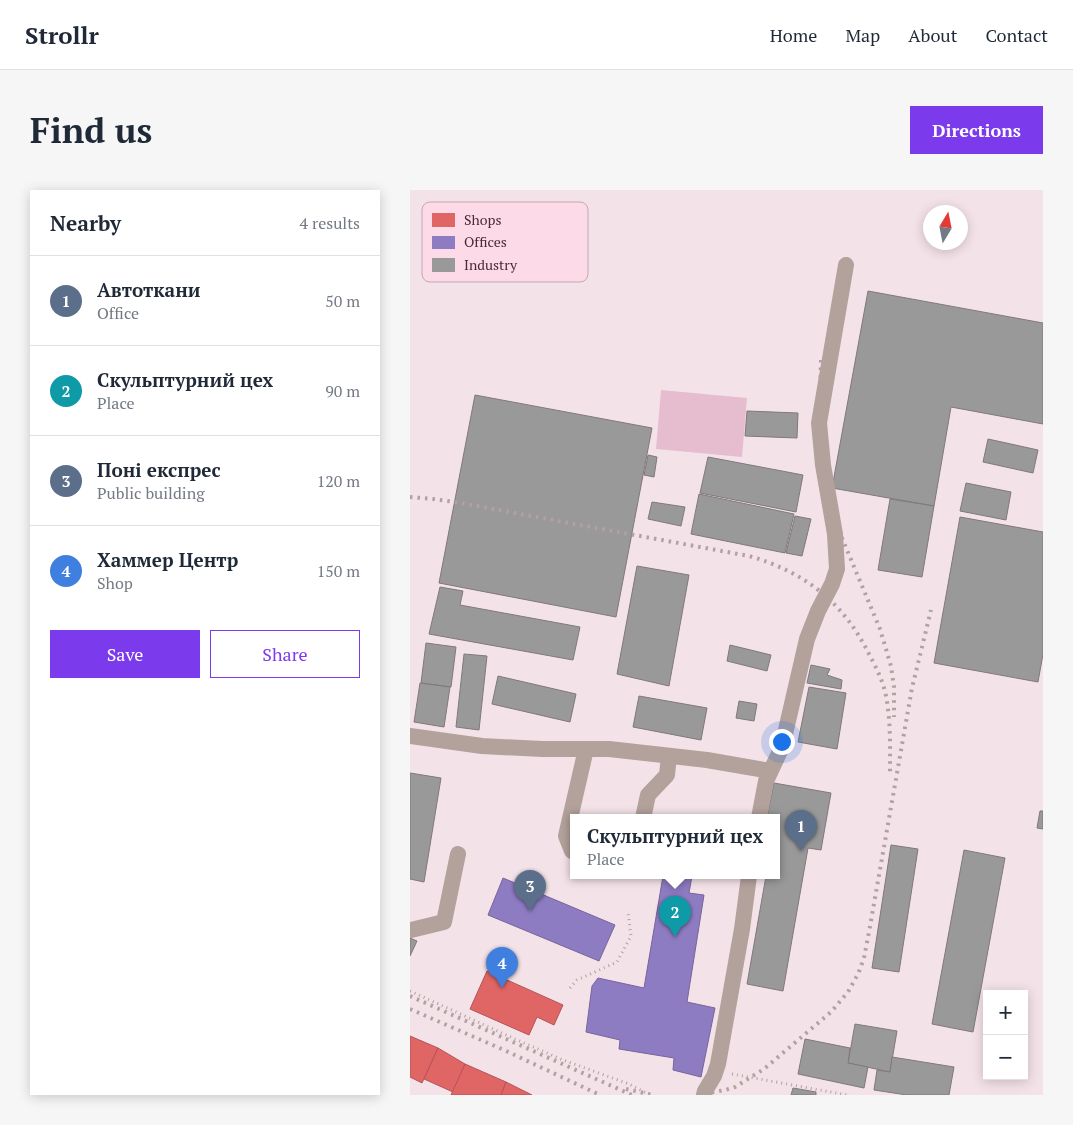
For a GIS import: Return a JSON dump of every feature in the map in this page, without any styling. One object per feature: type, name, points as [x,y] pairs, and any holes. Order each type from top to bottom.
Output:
[{"type":"lane","points":[[760,814],[766,781],[782,747],[807,639],[838,569],[835,534],[819,423],[846,265]]},
{"type":"lane","points":[[410,736],[482,746],[542,749],[609,749],[707,760],[770,771]]},
{"type":"lane","points":[[571,814],[586,749]]},
{"type":"lane","points":[[644,814],[648,795],[667,775],[670,756]]},
{"type":"lane","points":[[570,819],[566,836],[570,846]]},
{"type":"lane","points":[[410,930],[444,922],[458,854]]},
{"type":"lane","points":[[704,1095],[718,1064],[749,879]]},
{"type":"path","points":[[570,988],[577,980],[617,962],[631,936],[628,912]]},
{"type":"path","points":[[410,991],[563,1060],[629,1084],[650,1095]]},
{"type":"path","points":[[716,1071],[847,1095]]},
{"type":"shaded area","points":[[661,390],[747,398],[742,457],[656,449]]},
{"type":"building: Shops","points":[[487,971],[563,1005],[554,1025],[537,1017],[529,1035],[470,1009]]},
{"type":"building: Shops","points":[[410,1036],[438,1048],[422,1083],[410,1077]]},
{"type":"building: Shops","points":[[438,1048],[465,1064],[453,1092],[424,1079]]},
{"type":"building: Shops","points":[[465,1064],[506,1082],[501,1095],[451,1095]]},
{"type":"building: Shops","points":[[506,1082],[532,1095],[501,1095]]},
{"type":"building: Offices","points":[[503,878],[615,925],[599,961],[488,915]]},
{"type":"building: Offices","points":[[662,879],[691,879],[689,893],[704,895],[687,1002],[715,1008],[701,1077],[673,1070],[674,1058],[619,1049],[620,1040],[586,1032],[592,986],[598,978],[644,988]]},
{"type":"building: Industry","points":[[868,291],[1043,323],[1043,424],[951,407],[934,506],[832,488]]},
{"type":"building: Industry","points":[[475,395],[652,428],[616,617],[439,583]]},
{"type":"building: Industry","points":[[747,411],[798,413],[797,438],[745,436]]},
{"type":"building: Industry","points":[[988,439],[1038,450],[1033,473],[983,462]]},
{"type":"building: Industry","points":[[648,455],[657,457],[654,477],[644,475]]},
{"type":"building: Industry","points":[[708,457],[803,475],[796,512],[700,493]]},
{"type":"building: Industry","points":[[966,483],[1011,492],[1006,520],[960,511]]},
{"type":"building: Industry","points":[[699,494],[794,514],[785,553],[691,534]]},
{"type":"building: Industry","points":[[890,499],[934,506],[922,577],[878,570]]},
{"type":"building: Industry","points":[[652,502],[685,507],[681,526],[648,519]]},
{"type":"building: Industry","points":[[795,516],[811,519],[802,556],[786,553]]},
{"type":"building: Industry","points":[[960,517],[1043,532],[1043,654],[1038,682],[934,663]]},
{"type":"building: Industry","points":[[637,566],[689,575],[669,686],[617,674]]},
{"type":"building: Industry","points":[[440,587],[463,591],[460,605],[580,627],[573,660],[429,634]]},
{"type":"building: Industry","points":[[426,643],[456,647],[451,687],[421,683]]},
{"type":"building: Industry","points":[[730,645],[771,655],[767,671],[727,661]]},
{"type":"building: Industry","points":[[464,654],[487,656],[479,730],[456,727]]},
{"type":"building: Industry","points":[[811,665],[830,669],[827,675],[842,680],[841,689],[807,683]]},
{"type":"building: Industry","points":[[498,676],[576,694],[570,722],[492,704]]},
{"type":"building: Industry","points":[[420,683],[450,687],[444,727],[414,722]]},
{"type":"building: Industry","points":[[809,687],[846,693],[837,749],[798,742]]},
{"type":"building: Industry","points":[[639,696],[707,708],[701,740],[633,727]]},
{"type":"building: Industry","points":[[739,701],[757,704],[754,721],[736,718]]},
{"type":"building: Industry","points":[[410,773],[441,778],[424,882],[410,879]]},
{"type":"building: Industry","points":[[774,783],[831,793],[821,850],[808,848],[783,991],[747,984],[765,879],[780,879],[780,814],[768,814]]},
{"type":"building: Industry","points":[[1040,811],[1043,811],[1043,829],[1037,828]]},
{"type":"building: Industry","points":[[891,845],[918,849],[899,972],[872,968]]},
{"type":"building: Industry","points":[[964,850],[1005,858],[973,1032],[932,1024]]},
{"type":"building: Industry","points":[[410,938],[417,941],[410,956]]},
{"type":"building: Industry","points":[[855,1024],[897,1031],[890,1072],[848,1063]]},
{"type":"building: Industry","points":[[805,1039],[850,1048],[848,1063],[868,1067],[864,1088],[798,1074]]},
{"type":"building: Industry","points":[[892,1057],[954,1067],[949,1095],[907,1095],[874,1090],[877,1070],[890,1072]]},
{"type":"building: Industry","points":[[793,1088],[816,1092],[816,1095],[791,1095]]},
{"type":"railway","points":[[821,360],[819,423],[826,477],[837,526],[880,629],[891,666],[894,687],[894,717]]},
{"type":"railway","points":[[410,497],[455,502],[749,556],[788,571],[805,580],[834,604],[847,619],[859,636],[879,674],[888,706],[890,776]]},
{"type":"railway","points":[[697,1095],[735,1087],[764,1069],[831,1012],[848,992],[858,974],[864,958],[869,932],[912,688],[931,610]]},
{"type":"railway","points":[[410,996],[632,1095]]},
{"type":"railway","points":[[410,1009],[600,1095]]},
{"type":"railway","points":[[626,1089],[653,1095]]},
{"type":"place","name":"Автоткани","points":[[801,851]]},
{"type":"place","name":"Поні експрес","points":[[530,911]]},
{"type":"place","name":"Скульптурний цех","points":[[675,937]]},
{"type":"place","name":"Хаммер Центр","points":[[502,988]]}]
